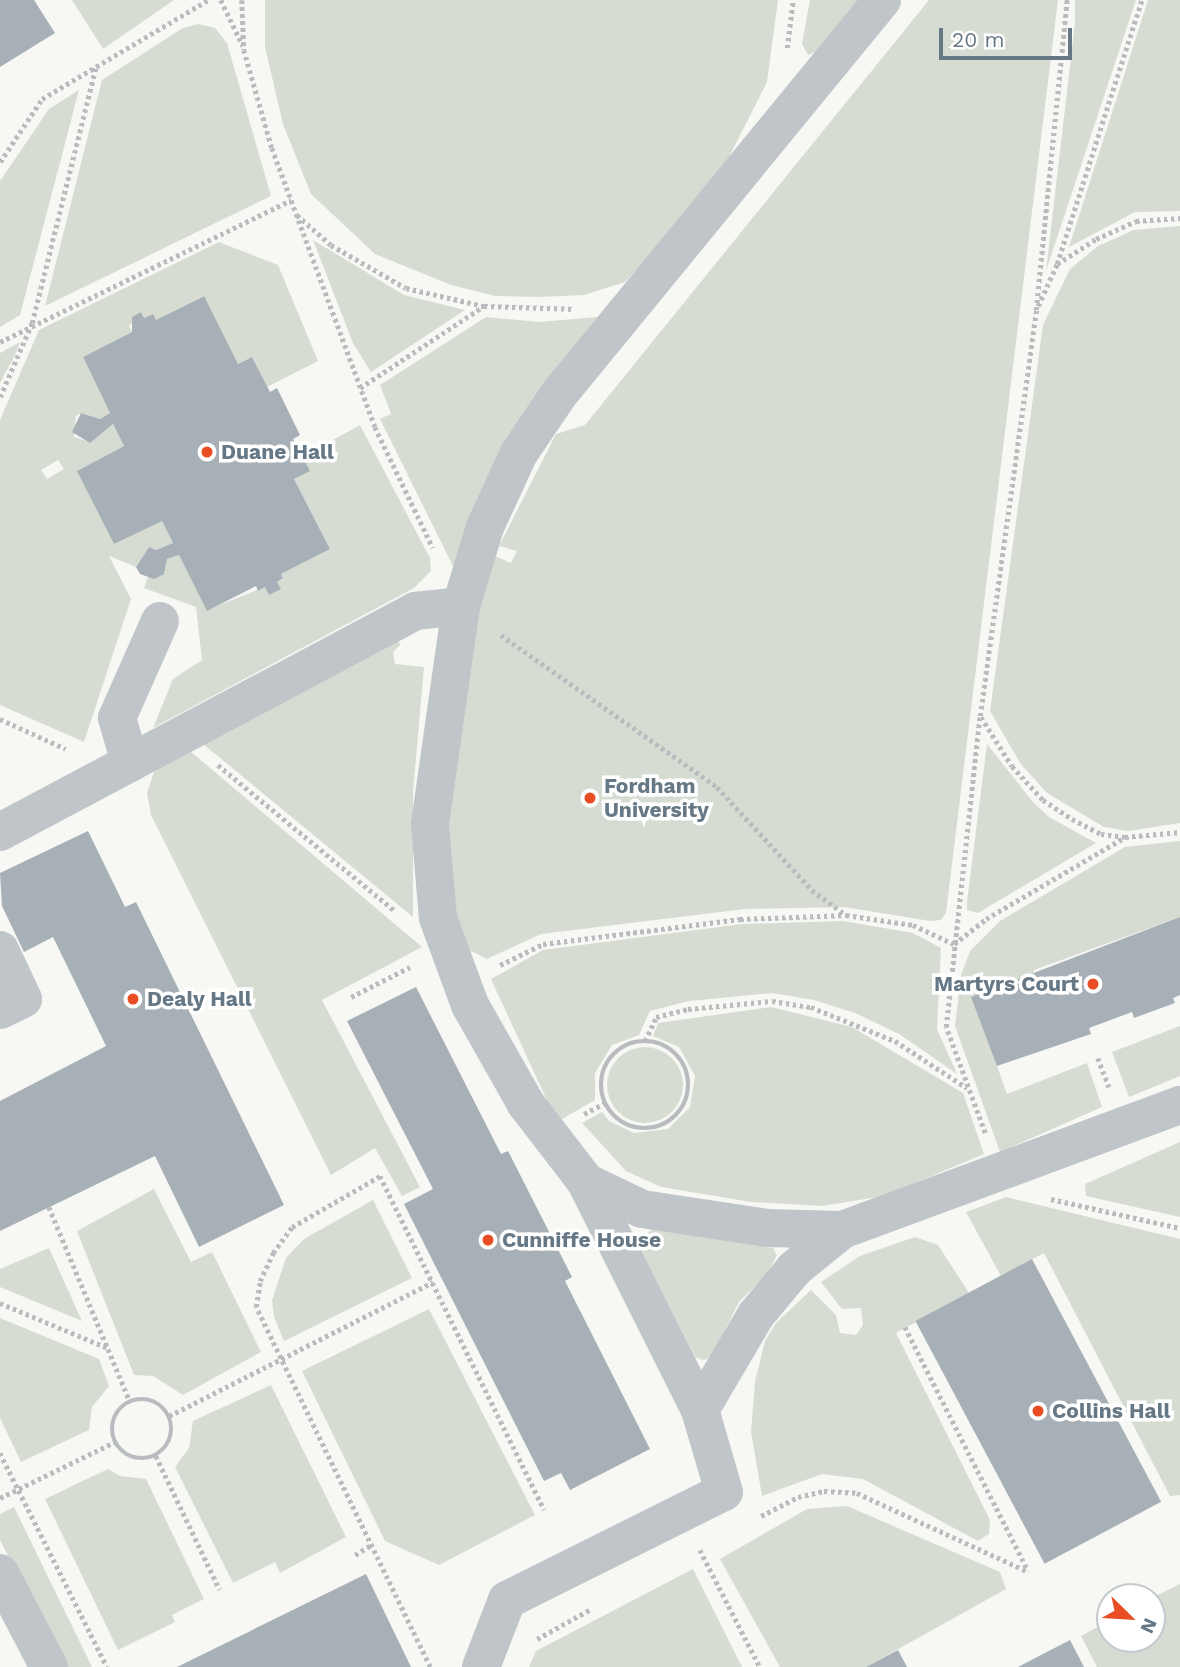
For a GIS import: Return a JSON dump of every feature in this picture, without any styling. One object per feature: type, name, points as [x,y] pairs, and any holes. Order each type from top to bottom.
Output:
[{"type":"lane","points":[[481,1667],[508,1600],[724,1492],[700,1410],[586,1182],[526,1104],[467,996],[438,918],[430,825],[461,606],[485,527],[519,453],[559,394],[882,0]]},
{"type":"lane","points":[[0,832],[415,611],[461,606]]},
{"type":"lane","points":[[120,769],[117,718],[160,621]]},
{"type":"lane","points":[[0,950],[23,999],[0,1010]]},
{"type":"lane","points":[[700,1410],[756,1315],[794,1269],[842,1230],[1180,1105]]},
{"type":"lane","points":[[586,1182],[642,1209],[704,1221],[842,1230]]},
{"type":"lane","points":[[0,1573],[49,1667]]},
{"type":"path","points":[[0,162],[42,99],[208,0]]},
{"type":"path","points":[[221,0],[244,50],[296,214],[360,388],[461,606],[717,787],[812,890],[846,915]]},
{"type":"path","points":[[242,0],[244,50]]},
{"type":"path","points":[[1067,0],[1036,310],[980,716],[946,1027],[1005,1188],[1180,1228]]},
{"type":"path","points":[[1036,310],[1057,264],[1142,0]]},
{"type":"path","points":[[0,397],[32,323],[96,67]]},
{"type":"path","points":[[0,342],[32,323],[292,200]]},
{"type":"path","points":[[296,214],[331,245],[406,288],[447,301],[542,310],[635,304]]},
{"type":"path","points":[[1057,264],[1136,221],[1180,218]]},
{"type":"path","points":[[360,388],[484,306]]},
{"type":"path","points":[[980,716],[1012,766],[1043,800],[1101,834],[1125,837],[1180,832]]},
{"type":"path","points":[[0,719],[72,752],[120,769]]},
{"type":"path","points":[[182,735],[401,916]]},
{"type":"path","points":[[954,944],[986,919],[1125,837]]},
{"type":"path","points":[[467,996],[496,966],[543,944],[740,919],[846,915],[913,925],[954,944]]},
{"type":"path","points":[[351,997],[430,956],[454,959]]},
{"type":"path","points":[[645,1041],[674,1051],[689,1077],[683,1107],[675,1118],[650,1129],[636,1128],[612,1115],[601,1090],[607,1063],[617,1051],[645,1041],[656,1017],[688,1009],[772,1001],[811,1007],[895,1041],[968,1089]]},
{"type":"path","points":[[1098,1058],[1110,1090]]},
{"type":"path","points":[[430,1667],[256,1307],[260,1281],[272,1253],[292,1227],[380,1176],[544,1510]]},
{"type":"path","points":[[49,1208],[130,1402]]},
{"type":"path","points":[[169,1416],[433,1282]]},
{"type":"path","points":[[0,1303],[108,1348]]},
{"type":"path","points":[[755,1519],[798,1497],[824,1491],[857,1493],[1029,1572],[905,1327]]},
{"type":"path","points":[[148,1399],[169,1416],[171,1437],[156,1456],[130,1456],[115,1442],[116,1415],[130,1402],[148,1399]]},
{"type":"path","points":[[0,1498],[115,1442]]},
{"type":"path","points":[[0,1453],[107,1667]]},
{"type":"path","points":[[156,1456],[220,1590]]},
{"type":"path","points":[[688,1556],[711,1544]]},
{"type":"path","points":[[355,1555],[371,1545]]},
{"type":"path","points":[[700,1550],[760,1667]]},
{"type":"path","points":[[529,1643],[602,1603]]},
{"type":"shaded area","points":[[72,0],[174,0],[103,49]]},
{"type":"shaded area","points":[[265,0],[778,0],[767,82],[725,165],[679,225],[625,282],[584,295],[538,297],[495,296],[451,285],[375,254],[311,194],[283,124],[265,47]]},
{"type":"shaded area","points":[[810,0],[863,0],[819,50],[808,55],[802,44]]},
{"type":"shaded area","points":[[929,0],[1058,0],[946,913],[941,920],[930,921],[844,907],[745,909],[541,934],[487,959],[467,949],[453,919],[443,823],[467,652],[495,556],[511,563],[517,551],[499,546],[556,434],[585,425]]},
{"type":"shaded area","points":[[1075,0],[1136,0],[1046,271],[1075,23]]},
{"type":"shaded area","points":[[1148,0],[1180,0],[1180,211],[1135,212],[1069,247]]},
{"type":"shaded area","points":[[198,24],[215,28],[227,43],[271,196],[45,306],[102,80],[183,28]]},
{"type":"shaded area","points":[[79,90],[20,315],[0,327],[0,181],[49,109]]},
{"type":"shaded area","points":[[1180,226],[1180,823],[1128,831],[1104,827],[1047,793],[1020,763],[990,711],[1043,325],[1070,269],[1098,246],[1134,230]]},
{"type":"shaded area","points":[[313,240],[404,295],[465,310],[371,372],[353,343]]},
{"type":"shaded area","points":[[219,242],[278,265],[318,361],[267,387],[252,357],[238,364],[203,296],[156,320],[153,314],[144,318],[141,312],[129,326],[132,332],[83,357],[110,413],[100,419],[81,413],[76,416],[74,437],[90,442],[113,424],[124,446],[77,471],[162,521],[173,543],[156,550],[149,547],[136,567],[109,556],[131,599],[84,742],[0,705],[0,420],[39,330]],"holes":[[[58,460],[64,469],[47,479],[41,470]]]},
{"type":"shaded area","points":[[609,316],[456,572],[380,419],[391,414],[380,385],[486,317],[539,322]]},
{"type":"shaded area","points":[[20,342],[15,355],[0,383],[0,353]]},
{"type":"shaded area","points":[[360,425],[430,558],[431,571],[414,588],[153,728],[173,679],[202,660],[196,607],[144,588],[148,577],[164,574],[167,559],[179,555],[207,610],[277,582],[283,578],[281,574],[330,549],[294,479],[302,457]]},
{"type":"shaded area","points":[[396,633],[400,645],[393,652],[395,664],[424,667],[413,791],[413,917],[197,739]]},
{"type":"shaded area","points":[[987,744],[1033,802],[1049,817],[1096,843],[978,913],[967,910],[967,902]]},
{"type":"shaded area","points":[[190,751],[422,947],[322,1000],[420,1187],[402,1196],[375,1148],[331,1175],[151,815],[147,793],[154,772],[170,759]]},
{"type":"shaded area","points":[[1180,841],[1180,917],[1034,970],[997,1066],[1007,1094],[1087,1063],[1102,1107],[1000,1152],[955,1026],[961,975],[970,951],[1000,921],[1125,847]]},
{"type":"shaded area","points":[[843,921],[913,933],[941,948],[937,1029],[957,1074],[899,1034],[855,1013],[814,1000],[772,993],[689,1001],[650,1011],[639,1035],[612,1045],[595,1073],[595,1100],[557,1122],[491,979],[543,950],[742,924]]},
{"type":"shaded area","points":[[771,1007],[852,1027],[963,1093],[984,1154],[884,1196],[822,1206],[751,1202],[661,1187],[626,1171],[582,1123],[602,1112],[609,1121],[634,1133],[668,1129],[690,1107],[695,1076],[679,1047],[653,1036],[658,1023]]},
{"type":"shaded area","points":[[1180,1026],[1180,1076],[1129,1097],[1112,1052]]},
{"type":"shaded area","points":[[645,1047],[660,1050],[672,1058],[680,1070],[683,1085],[680,1100],[672,1112],[660,1120],[645,1123],[630,1120],[618,1112],[610,1100],[607,1085],[610,1070],[618,1058],[630,1050]]},
{"type":"shaded area","points":[[1180,1142],[1180,1217],[1086,1196],[1085,1184]]},
{"type":"shaded area","points":[[154,1189],[191,1262],[212,1252],[261,1352],[183,1395],[153,1376],[134,1375],[77,1231]]},
{"type":"shaded area","points":[[1006,1197],[1180,1239],[1180,1495],[1170,1496],[1044,1253],[1001,1276],[966,1212]]},
{"type":"shaded area","points":[[373,1200],[412,1278],[284,1341],[274,1317],[272,1300],[286,1258],[304,1239]]},
{"type":"shaded area","points":[[654,1228],[773,1248],[777,1255],[767,1274],[739,1302],[712,1356],[704,1360],[695,1357],[641,1250],[638,1241]]},
{"type":"shaded area","points":[[915,1237],[938,1245],[969,1293],[896,1333],[990,1520],[989,1534],[978,1541],[863,1479],[822,1474],[762,1496],[751,1432],[755,1382],[765,1341],[776,1323],[811,1290],[836,1315],[840,1333],[856,1335],[863,1325],[861,1308],[842,1309],[821,1282],[860,1256]]},
{"type":"shaded area","points":[[49,1248],[82,1321],[0,1287],[0,1269]]},
{"type":"shaded area","points":[[429,1309],[535,1515],[439,1565],[385,1541],[302,1371]]},
{"type":"shaded area","points":[[0,1318],[99,1359],[109,1386],[92,1407],[89,1430],[21,1462],[0,1418]]},
{"type":"shaded area","points":[[271,1385],[346,1537],[280,1573],[275,1562],[233,1583],[175,1467],[189,1448],[193,1421]]},
{"type":"shaded area","points":[[108,1469],[120,1476],[146,1479],[204,1599],[172,1615],[175,1622],[118,1650],[45,1499]]},
{"type":"shaded area","points":[[847,1506],[1000,1572],[1006,1589],[866,1667],[780,1667],[720,1559],[807,1509]]},
{"type":"shaded area","points":[[14,1507],[92,1667],[64,1667],[0,1540],[0,1514]]},
{"type":"shaded area","points":[[693,1569],[742,1667],[529,1667],[536,1651]]},
{"type":"shaded area","points":[[1180,1584],[1180,1667],[1097,1667],[1081,1636],[1096,1628],[1096,1653],[1166,1653],[1166,1591]]},
{"type":"building","points":[[0,0],[34,0],[55,33],[0,67]]},
{"type":"building","name":"Duane Hall","points":[[204,296],[238,364],[252,357],[270,392],[277,388],[300,435],[293,439],[310,471],[294,479],[330,549],[281,574],[283,578],[277,582],[281,589],[269,595],[265,587],[258,591],[256,586],[207,611],[179,555],[167,559],[164,574],[154,579],[140,574],[136,567],[149,547],[156,550],[173,543],[162,521],[114,544],[77,471],[124,446],[113,424],[90,443],[72,432],[81,413],[100,419],[110,413],[83,357],[132,332],[132,317],[141,312],[144,318],[153,314],[156,320]]},
{"type":"building","name":"Dealy Hall","points":[[88,831],[125,907],[136,902],[284,1205],[199,1247],[155,1156],[0,1231],[0,1101],[106,1046],[53,937],[24,952],[2,906],[0,873]]},
{"type":"building","name":"Martyrs Court","points":[[1180,917],[1180,995],[1173,998],[1175,1003],[1134,1018],[1132,1012],[1089,1028],[1091,1034],[997,1066],[971,997]]},
{"type":"building","name":"Cunniffe House","points":[[416,987],[501,1154],[508,1151],[572,1277],[565,1281],[650,1449],[570,1490],[561,1473],[544,1481],[404,1204],[433,1189],[347,1021]]},
{"type":"building","name":"Collins Hall","points":[[1032,1259],[1161,1502],[1045,1564],[915,1321]]},
{"type":"building","points":[[366,1574],[411,1667],[177,1667]]},
{"type":"building","points":[[1070,1640],[1084,1667],[1018,1667]]},
{"type":"building","points":[[898,1650],[907,1667],[866,1667]]},
{"type":"place","name":"Duane Hall","points":[[207,452]]},
{"type":"place","name":"Fordham University","points":[[590,798]]},
{"type":"place","name":"Martyrs Court","points":[[1093,984]]},
{"type":"place","name":"Dealy Hall","points":[[133,999]]},
{"type":"place","name":"Cunniffe House","points":[[488,1240]]},
{"type":"place","name":"Collins Hall","points":[[1038,1411]]}]
